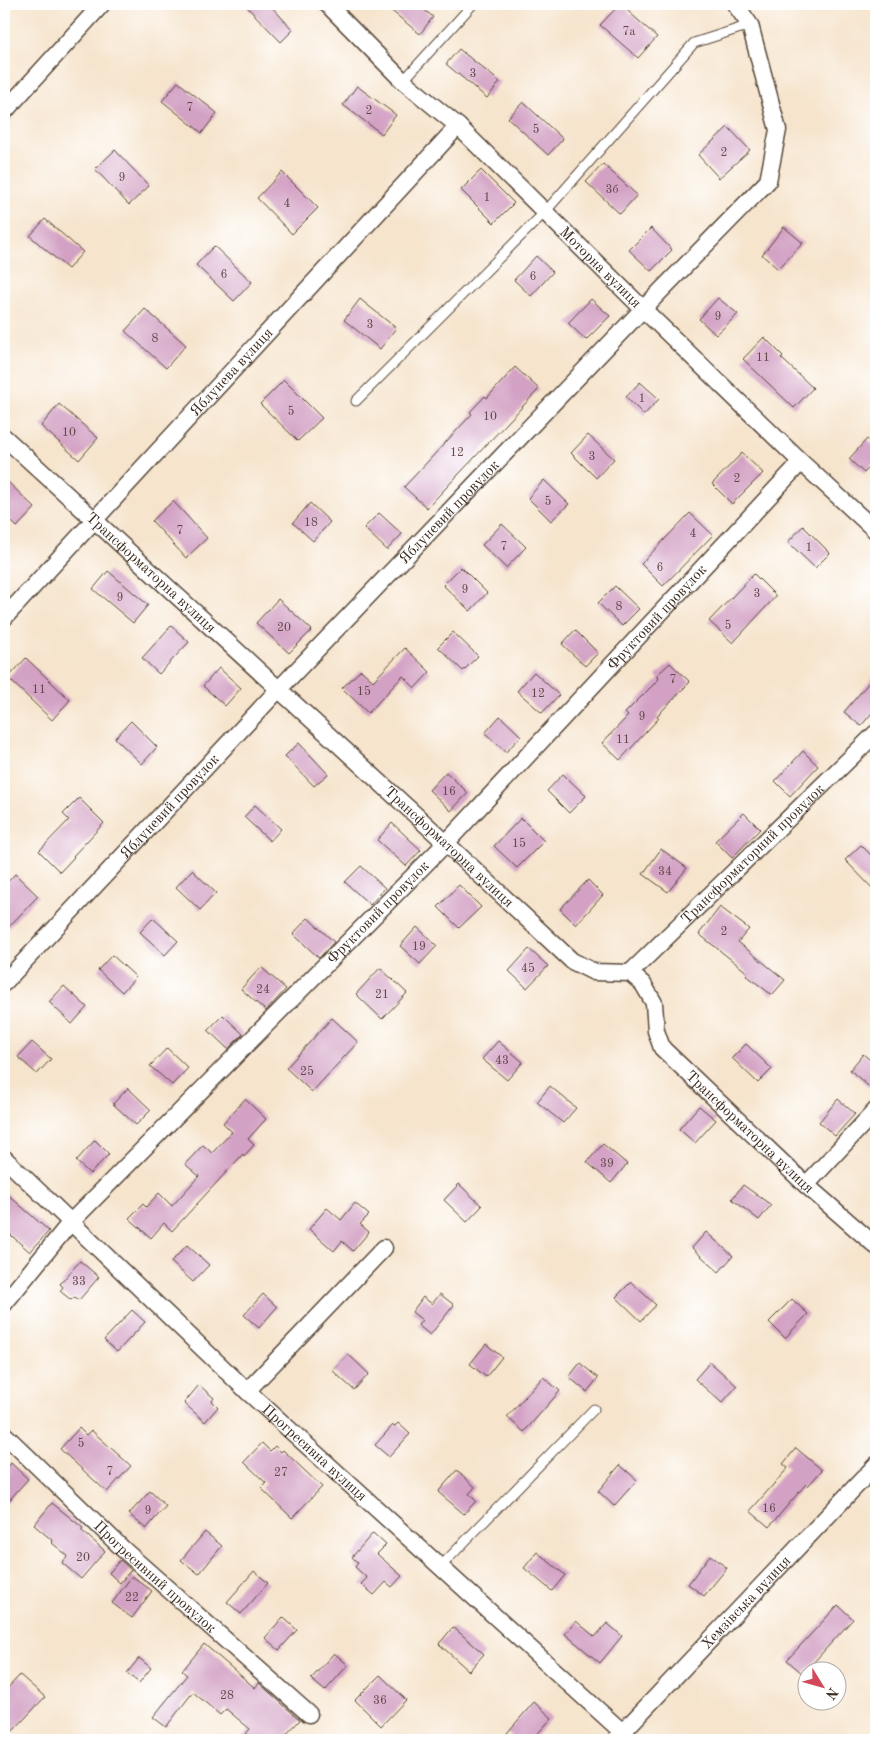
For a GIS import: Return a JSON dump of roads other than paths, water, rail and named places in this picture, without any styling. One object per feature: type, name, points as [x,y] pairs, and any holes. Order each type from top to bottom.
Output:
[{"type":"street","points":[[4,112],[102,4]]},
{"type":"street","name":"Моторна вулиця","points":[[327,4],[403,81],[458,126],[643,309],[801,462],[876,531]]},
{"type":"street","name":"Яблуневий провулок","points":[[4,983],[278,690],[768,181],[778,130],[750,25],[735,4]]},
{"type":"street","name":"Яблунева вулиця","points":[[4,618],[458,126]]},
{"type":"street","name":"Трансформаторна вулиця","points":[[4,437],[572,961],[594,972],[630,973],[643,984],[654,1002],[656,1031],[662,1048],[806,1185],[876,1246]]},
{"type":"street","name":"Фруктовий провулок","points":[[70,1223],[446,843],[801,462]]},
{"type":"street","name":"Трансформаторний провулок","points":[[630,973],[876,733]]},
{"type":"street","points":[[806,1185],[876,1110]]},
{"type":"street","name":"Прогресивна вулиця","points":[[4,1158],[247,1391],[442,1566],[623,1738]]},
{"type":"street","points":[[4,1304],[70,1223]]},
{"type":"street","points":[[247,1391],[384,1248]]},
{"type":"street","name":"Прогресивний провулок","points":[[4,1434],[124,1550],[309,1714]]},
{"type":"street","name":"Хемзівська вулиця","points":[[623,1738],[876,1465]]},
{"type":"lane","points":[[403,81],[473,4]]},
{"type":"lane","points":[[356,401],[545,212],[694,43],[750,25]]},
{"type":"lane","points":[[442,1566],[594,1409]]}]
